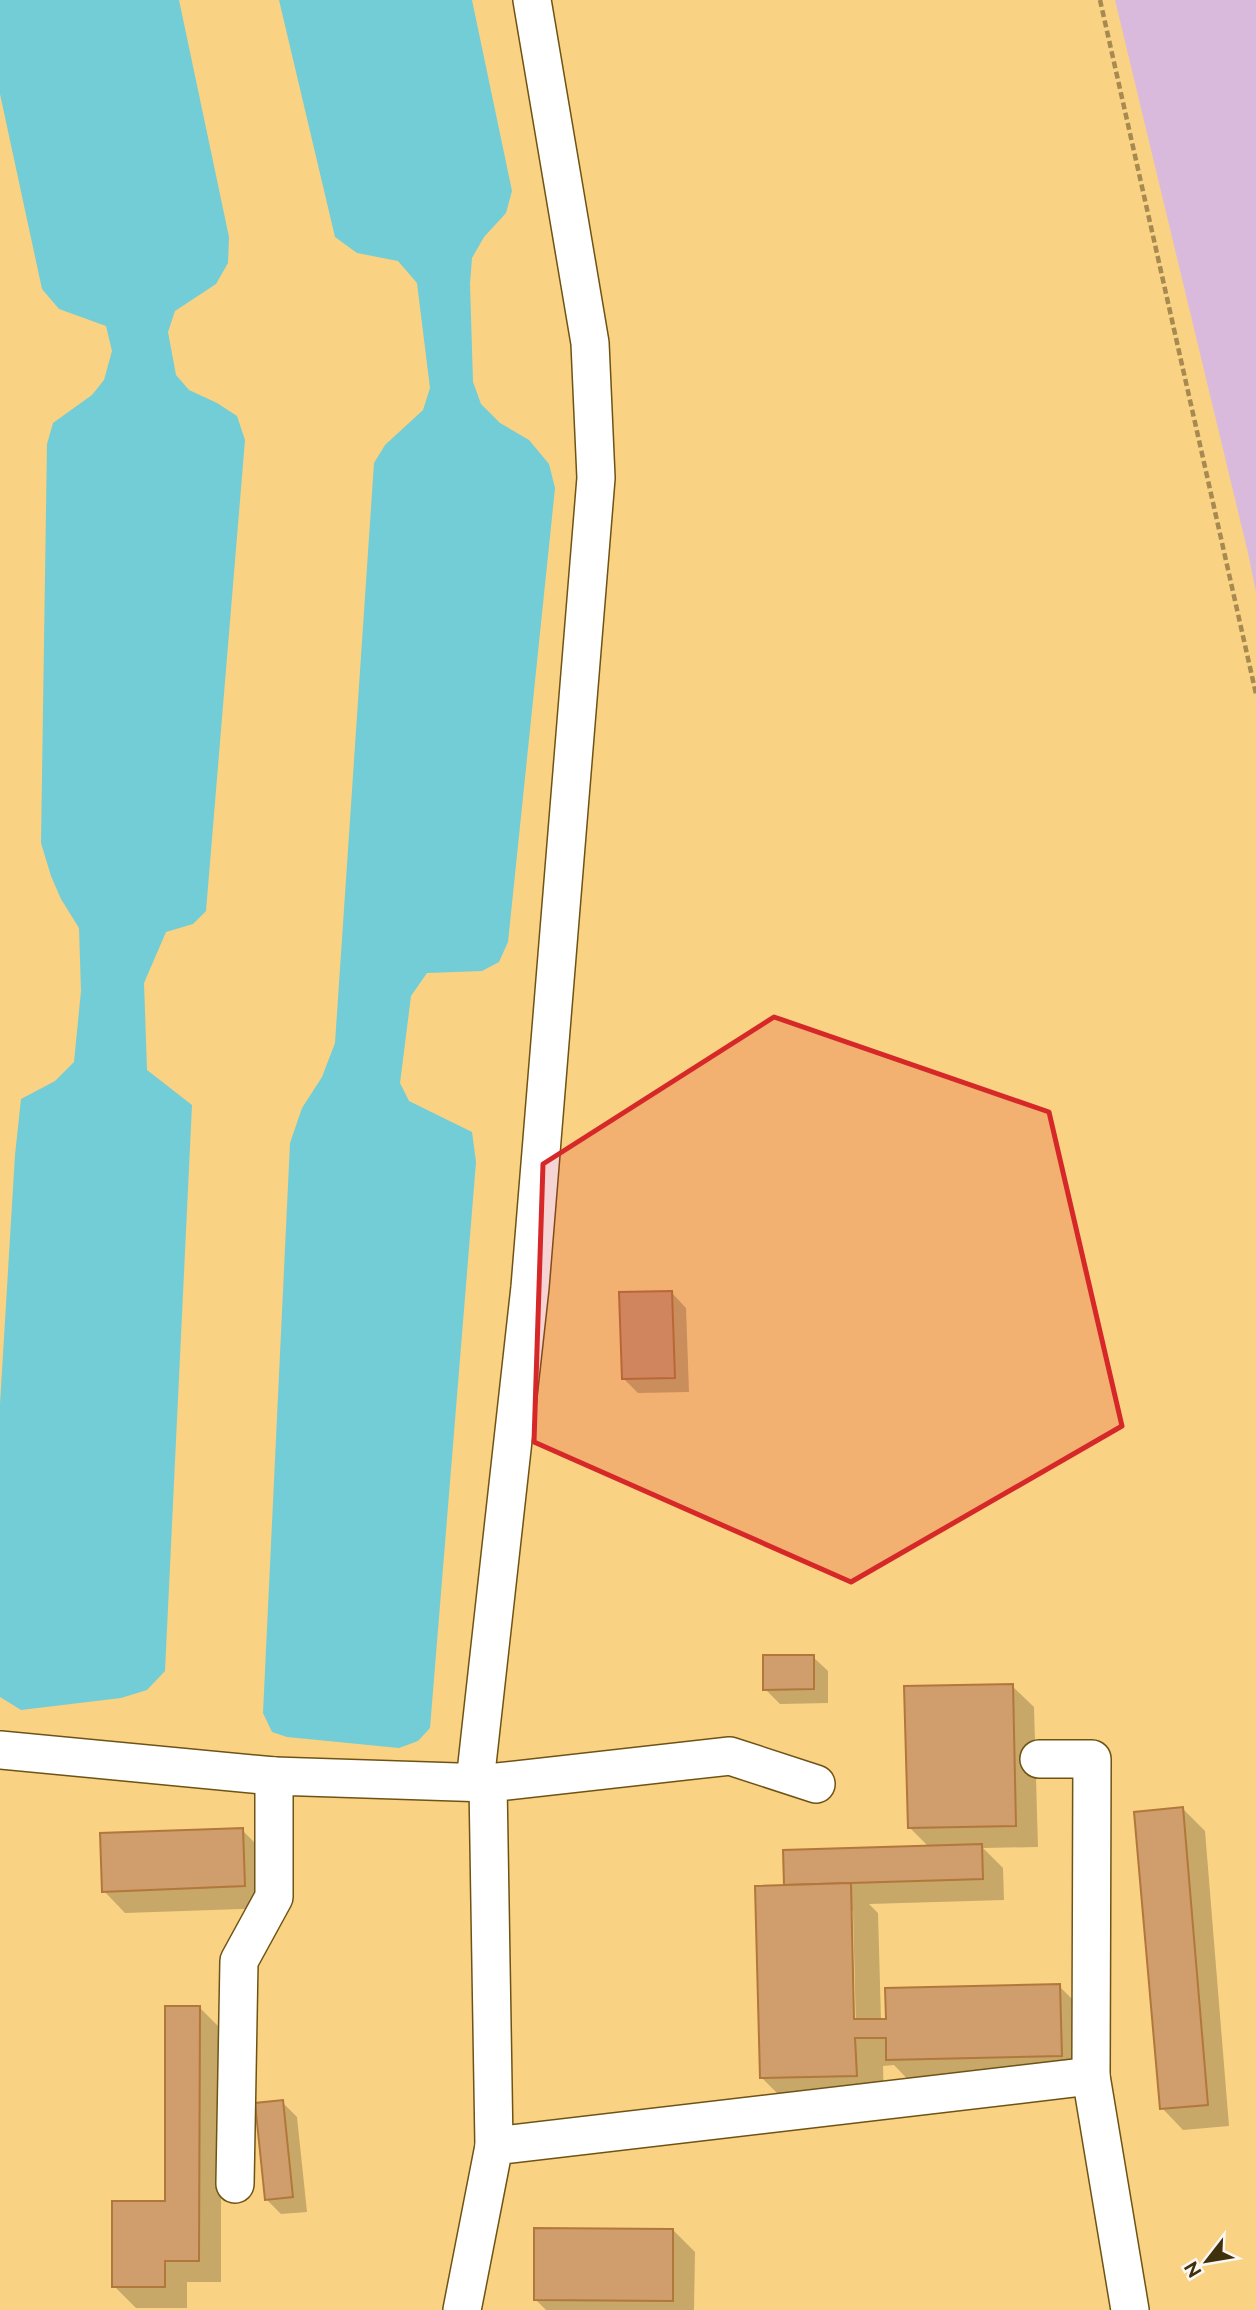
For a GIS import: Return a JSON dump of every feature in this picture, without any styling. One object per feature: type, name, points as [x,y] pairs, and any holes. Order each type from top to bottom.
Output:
[{"type":"lane","points":[[462,2310],[494,2146],[481,1782],[530,1287],[596,478],[590,343],[532,0]]},
{"type":"lane","points":[[0,1749],[274,1776],[481,1782],[730,1756],[816,1784]]},
{"type":"lane","points":[[1039,1759],[1092,1759],[1091,2076],[1129,2310]]},
{"type":"lane","points":[[235,2184],[239,1961],[274,1897],[274,1776]]},
{"type":"lane","points":[[494,2146],[1091,2076]]},
{"type":"path","points":[[1100,0],[1256,694]]},
{"type":"highlighted area","points":[[774,1017],[1049,1112],[1122,1426],[851,1582],[534,1442],[543,1164]]},
{"type":"shaded area","points":[[1115,0],[1256,0],[1256,592],[1248,553]]},
{"type":"water","points":[[0,0],[179,0],[229,237],[228,263],[216,284],[175,311],[168,332],[176,375],[189,390],[237,416],[245,440],[206,911],[193,924],[166,932],[144,983],[147,1070],[192,1105],[165,1671],[147,1690],[121,1698],[21,1710],[0,1697],[0,1404],[15,1155],[21,1099],[55,1081],[74,1062],[81,991],[79,928],[61,899],[41,843],[47,444],[53,423],[92,395],[104,380],[112,351],[106,326],[59,309],[42,289],[0,94]]},
{"type":"water","points":[[279,0],[472,0],[512,191],[506,213],[484,237],[472,258],[470,284],[473,382],[481,404],[500,423],[529,440],[549,464],[555,488],[508,942],[499,962],[482,971],[427,973],[411,996],[400,1083],[409,1101],[472,1132],[476,1162],[430,1728],[418,1741],[399,1748],[287,1737],[272,1732],[263,1713],[290,1143],[302,1108],[322,1077],[335,1043],[374,463],[385,445],[423,410],[430,388],[417,283],[398,261],[357,253],[335,237]]},
{"type":"building","points":[[672,1291],[675,1378],[622,1379],[619,1292]]},
{"type":"building","points":[[763,1655],[814,1655],[814,1689],[763,1690]]},
{"type":"building","points":[[1013,1684],[1016,1826],[908,1828],[904,1686]]},
{"type":"building","points":[[1183,1807],[1208,2105],[1160,2109],[1134,1812]]},
{"type":"building","points":[[243,1828],[245,1886],[102,1892],[100,1833]]},
{"type":"building","points":[[982,1844],[983,1879],[784,1885],[783,1850]]},
{"type":"building","points":[[851,1883],[854,2019],[886,2019],[885,1988],[1060,1984],[1062,2056],[886,2060],[886,2038],[855,2038],[857,2076],[760,2078],[755,1886]]},
{"type":"building","points":[[165,2006],[200,2006],[199,2261],[165,2261],[165,2287],[112,2287],[112,2201],[165,2201]]},
{"type":"building","points":[[283,2100],[293,2197],[265,2200],[255,2103]]},
{"type":"building","points":[[534,2228],[673,2229],[673,2301],[534,2300]]}]
